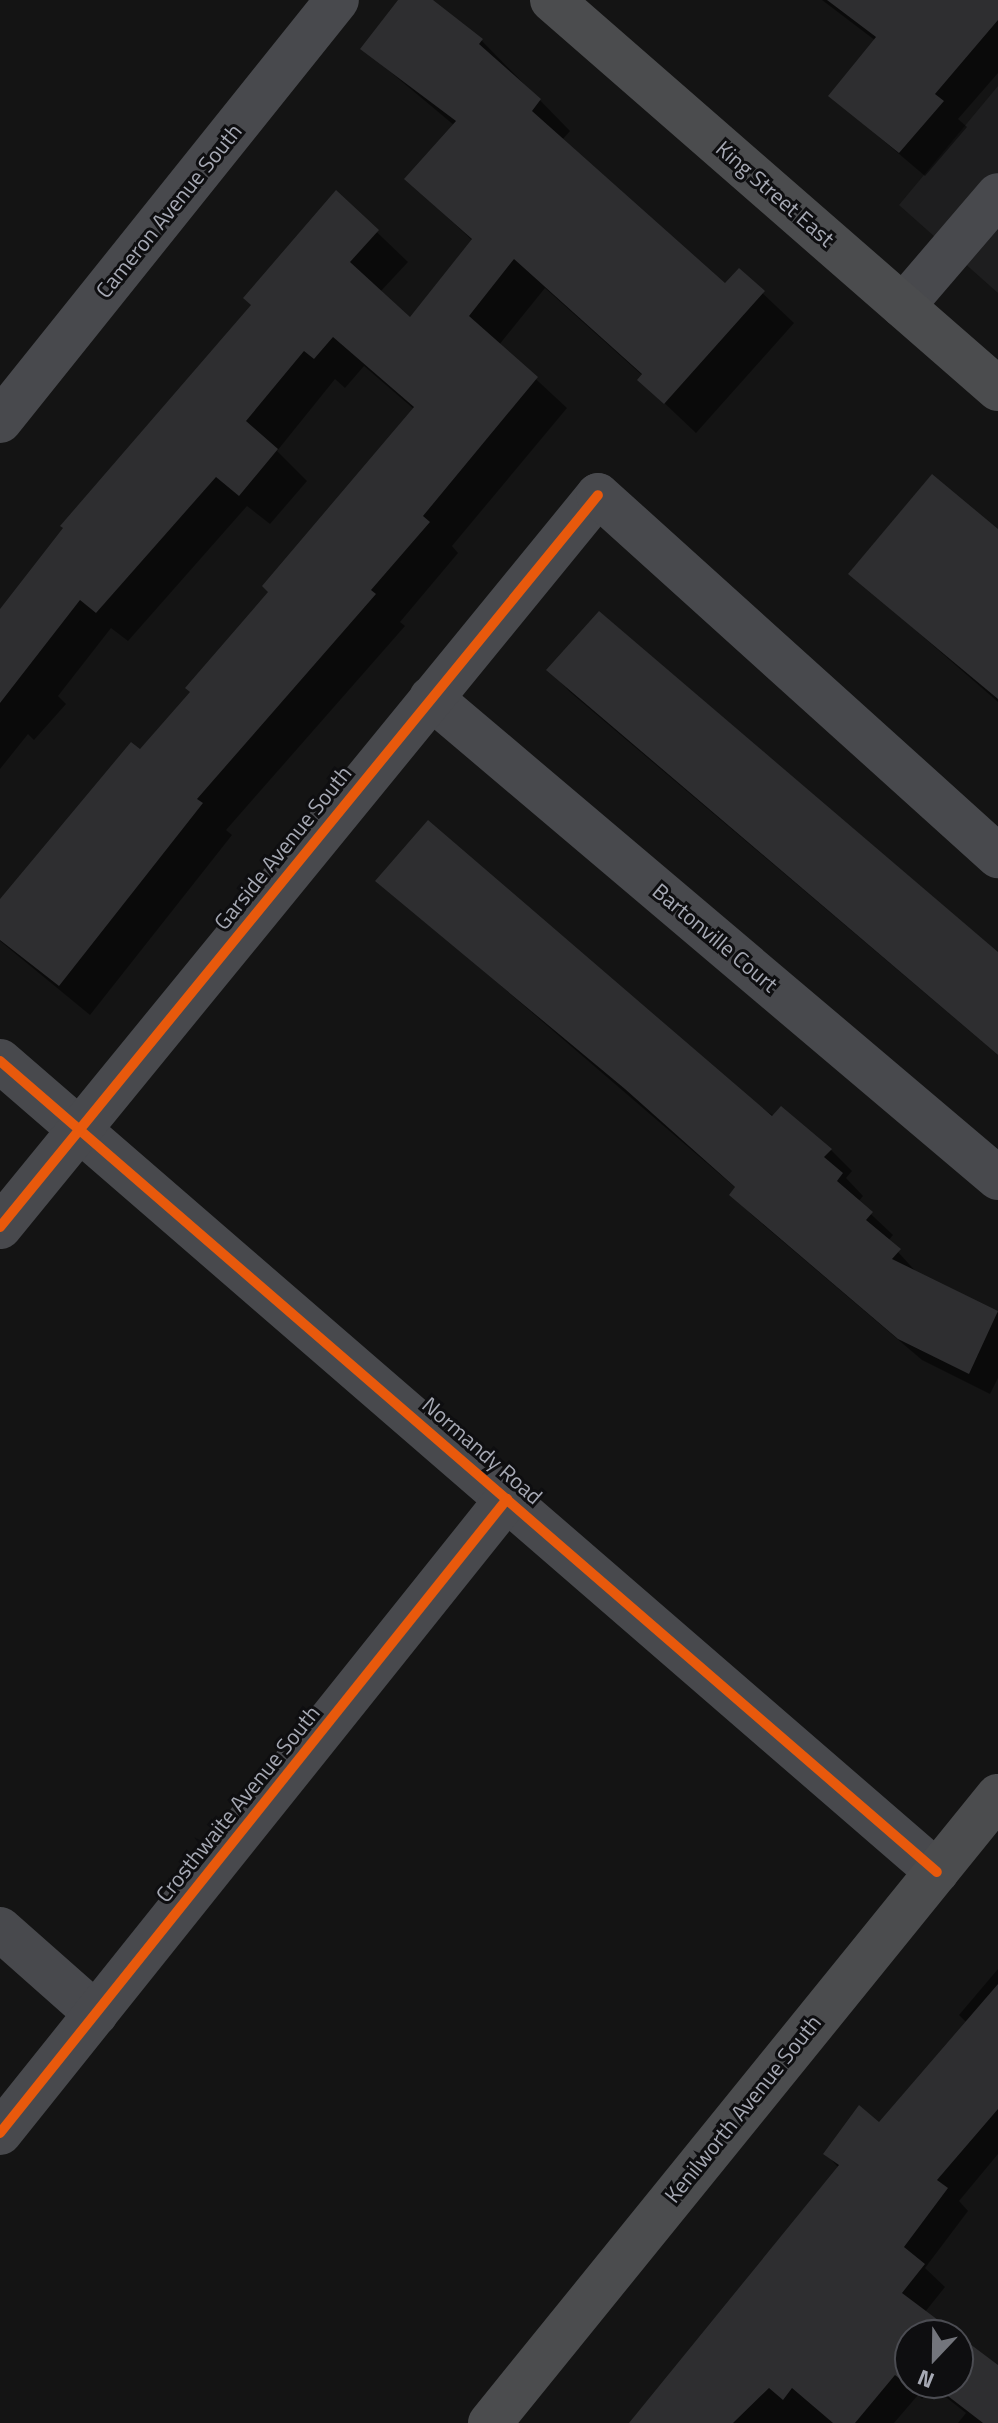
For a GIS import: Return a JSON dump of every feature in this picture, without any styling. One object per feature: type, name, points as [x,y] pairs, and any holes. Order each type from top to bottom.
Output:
[{"type":"main road","name":"King Street East","points":[[552,0],[998,389]]},
{"type":"main road","name":"Kenilworth Avenue South","points":[[490,2423],[998,1796]]},
{"type":"street","name":"Cameron Avenue South","points":[[0,421],[337,0]]},
{"type":"street","points":[[903,306],[998,195]]},
{"type":"street","name":"Garside Avenue South","points":[[0,1227],[598,495],[998,856]]},
{"type":"street","name":"Bartonville Court","points":[[431,698],[998,1178]]},
{"type":"street","name":"Normandy Road","points":[[0,1061],[937,1872]]},
{"type":"street","name":"Crosthwaite Avenue South","points":[[0,2133],[507,1499]]},
{"type":"street","points":[[0,1929],[96,2014]]},
{"type":"shaded area","points":[[998,86],[998,293],[899,205]]},
{"type":"building","points":[[398,0],[433,0],[483,39],[479,44],[541,99],[532,111],[725,283],[739,268],[765,291],[664,404],[637,380],[642,374],[514,259],[469,316],[538,377],[423,516],[430,522],[371,590],[376,594],[197,799],[203,803],[59,986],[0,940],[0,899],[131,742],[140,749],[190,692],[185,688],[268,592],[262,586],[414,407],[333,337],[314,359],[304,351],[246,421],[278,449],[239,496],[216,477],[96,613],[80,600],[0,703],[0,609],[63,528],[60,526],[251,305],[243,298],[336,190],[379,230],[350,262],[410,317],[472,239],[404,179],[456,121],[360,49]]},
{"type":"building","points":[[827,0],[998,0],[998,20],[935,94],[944,101],[899,153],[828,96],[876,37]]},
{"type":"building","points":[[932,474],[998,529],[998,699],[848,574]]},
{"type":"building","points":[[599,611],[998,952],[998,1055],[546,670]]},
{"type":"building","points":[[428,820],[772,1116],[781,1106],[832,1149],[824,1157],[843,1173],[837,1181],[873,1212],[866,1220],[901,1249],[892,1259],[998,1311],[969,1374],[898,1339],[729,1195],[735,1187],[625,1089],[375,881]]},
{"type":"building","points":[[998,1984],[998,2109],[937,2180],[948,2188],[904,2247],[925,2264],[902,2293],[937,2319],[894,2319],[894,2376],[855,2423],[833,2423],[792,2388],[783,2400],[769,2388],[733,2423],[629,2423],[839,2165],[823,2154],[859,2105],[879,2122]]},
{"type":"building","points":[[974,2347],[998,2365],[998,2423],[983,2423],[952,2399],[974,2399]]},
{"type":"cycle path","points":[[0,1227],[598,495]]},
{"type":"cycle path","points":[[0,1061],[937,1872]]},
{"type":"cycle path","points":[[0,2133],[507,1499]]}]
